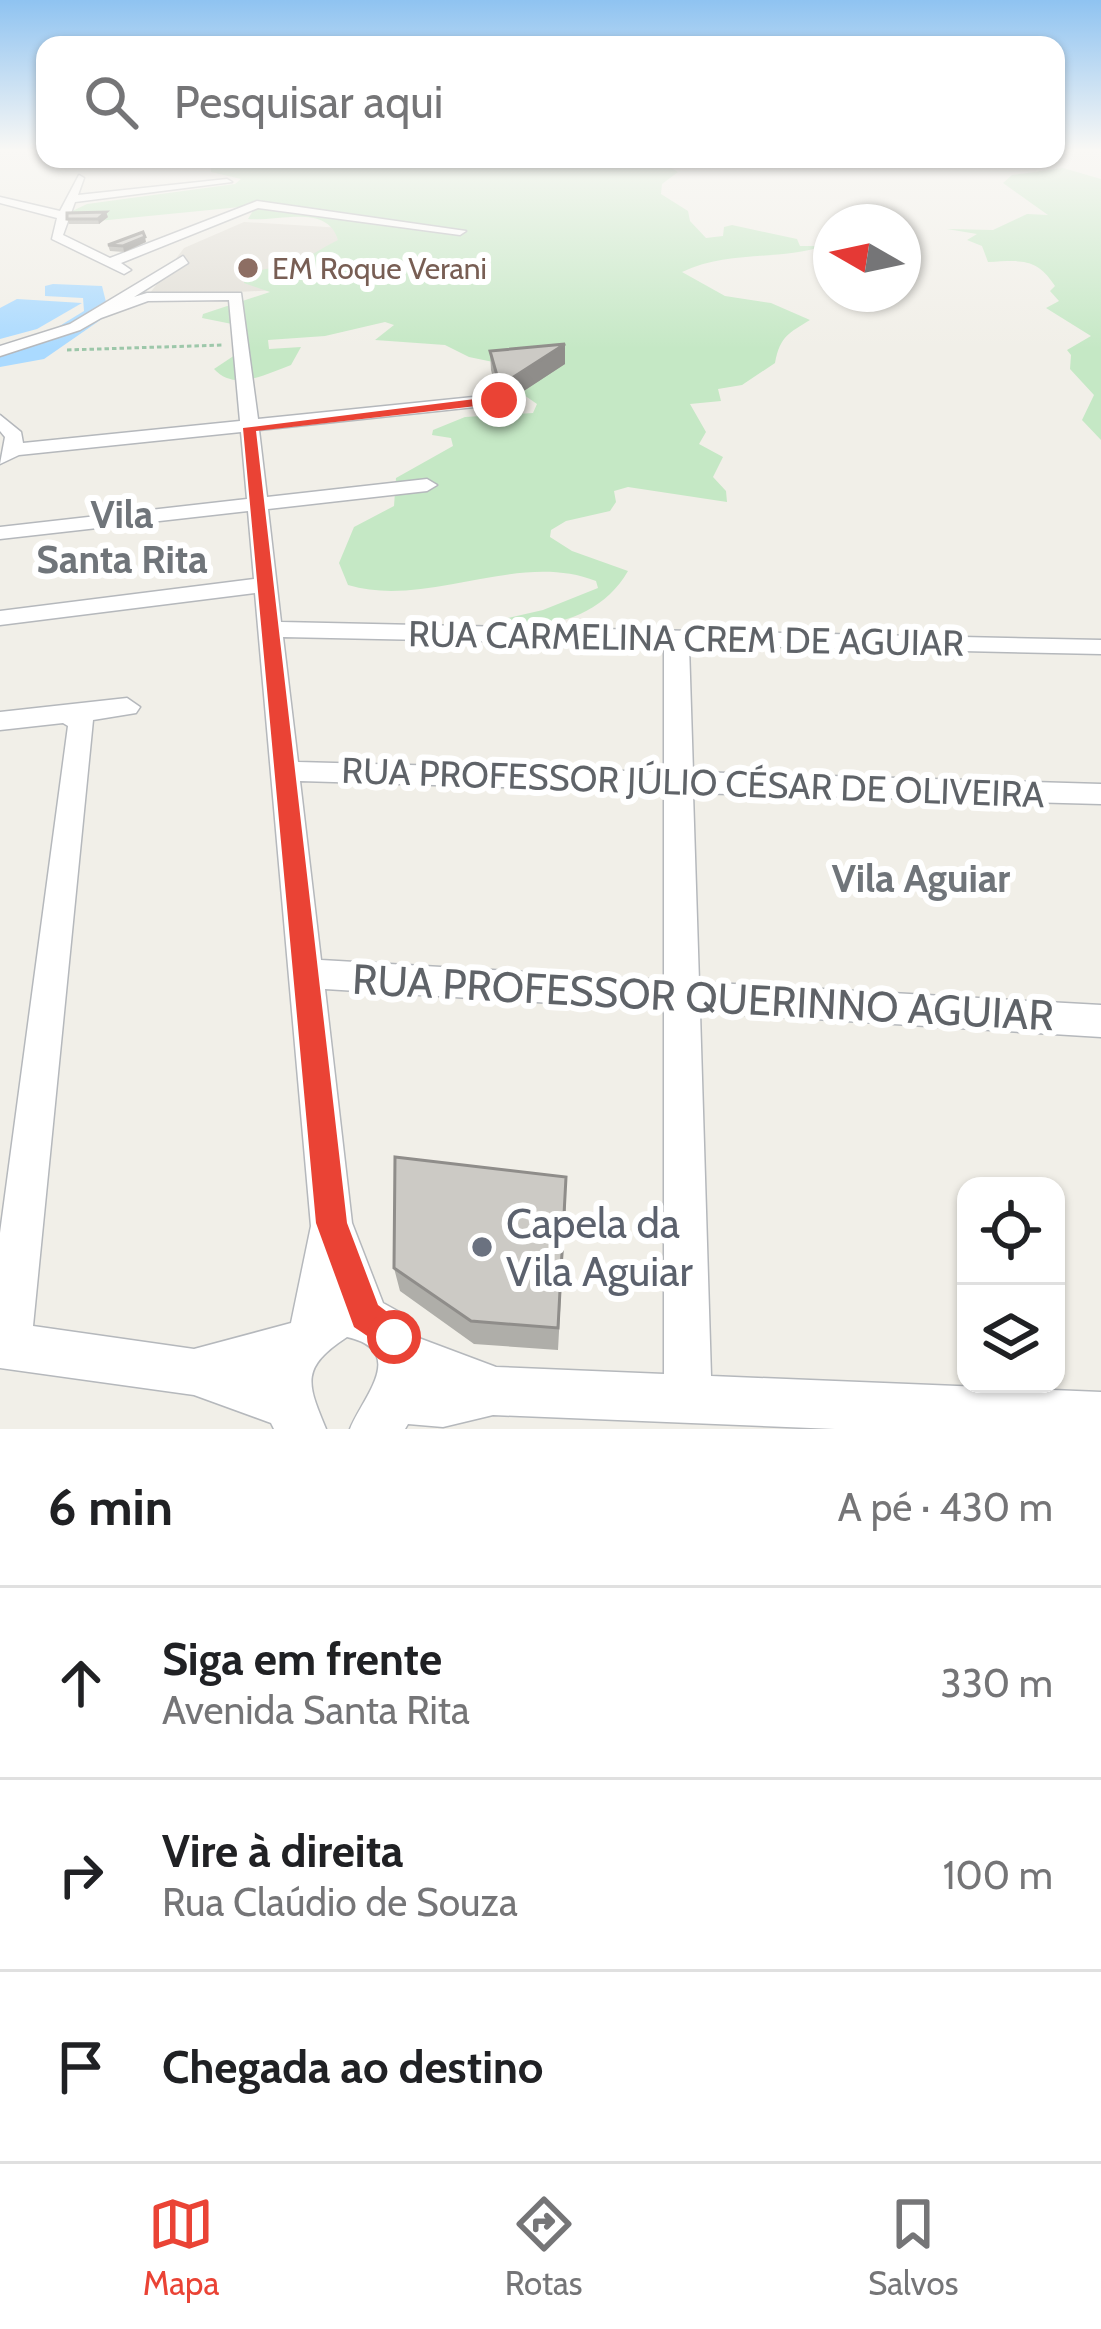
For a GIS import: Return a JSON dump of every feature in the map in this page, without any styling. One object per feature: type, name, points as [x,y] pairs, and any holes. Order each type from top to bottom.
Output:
[{"type":"street","points":[[64,216],[56,236],[59,241],[109,263],[127,277],[103,309]]},
{"type":"street","points":[[109,263],[230,216]]},
{"type":"street","points":[[352,216],[460,231]]},
{"type":"street","points":[[0,351],[75,328],[183,260]]},
{"type":"street","points":[[103,309],[147,297],[236,296],[332,1223],[366,1316]]},
{"type":"street","points":[[0,420],[14,436],[7,455],[512,398]]},
{"type":"street","points":[[0,533],[427,485]]},
{"type":"street","points":[[0,618],[265,585]]},
{"type":"street","name":"RUA CARMELINA CREM DE AGUIAR","points":[[270,629],[1101,647]]},
{"type":"street","points":[[676,638],[688,1397]]},
{"type":"street","points":[[0,721],[127,706]]},
{"type":"street","points":[[69,714],[82,723],[4,1345],[194,1372],[295,1417]]},
{"type":"street","name":"RUA PROFESSOR JÚLIO CÉSAR DE OLIVEIRA","points":[[284,771],[1101,794]]},
{"type":"street","name":"RUA PROFESSOR QUERINNO AGUIAR","points":[[305,973],[1101,1021]]},
{"type":"street","points":[[295,1417],[286,1383],[307,1337],[332,1223]]},
{"type":"street","points":[[194,1372],[307,1337],[347,1314],[366,1316],[394,1337],[385,1408],[443,1403],[493,1391],[688,1397],[808,1415],[1101,1416]]},
{"type":"path","points":[[58,351],[241,344]]},
{"type":"shaded area","name":"EM Roque Verani","points":[[244,222],[359,229],[312,288],[147,297],[184,248]]},
{"type":"green space","points":[[74,216],[152,216],[98,221]]},
{"type":"green space","points":[[250,216],[689,216],[706,238],[723,236],[724,227],[732,225],[813,246],[717,261],[682,272],[725,296],[771,303],[810,320],[786,336],[775,363],[742,385],[718,389],[721,401],[690,404],[706,432],[699,444],[723,457],[713,477],[726,491],[727,502],[628,487],[614,491],[616,502],[610,511],[566,521],[551,530],[550,537],[572,551],[628,571],[617,587],[589,610],[572,617],[536,624],[499,620],[543,610],[598,588],[596,581],[535,572],[378,590],[348,585],[339,563],[354,527],[394,506],[396,478],[453,446],[451,438],[432,435],[433,430],[465,417],[533,413],[537,404],[524,395],[527,376],[522,368],[469,357],[445,345],[375,340],[394,325],[385,322],[325,336],[268,340],[269,349],[301,347],[291,365],[251,379],[231,379],[214,369],[244,349],[247,339],[231,333],[242,326],[202,318],[203,314],[270,292],[244,283],[244,278],[299,261],[338,240],[324,222],[300,217],[248,219]]},
{"type":"green space","points":[[1023,216],[1101,216],[1101,440],[1082,420],[1094,395],[1070,369],[1067,350],[1091,336],[1046,308],[1059,301],[1050,291],[1055,286],[1048,276],[1026,262],[988,262],[982,246],[967,240],[977,234],[947,229],[993,230]]},
{"type":"water","points":[[17,299],[82,303],[37,329],[0,339],[0,308]]},
{"type":"building","points":[[67,216],[102,216],[98,219]]},
{"type":"building","points":[[143,232],[145,237],[123,246],[108,245]]},
{"type":"building","points":[[565,344],[512,378],[498,379],[490,351]]},
{"type":"building","name":"Capela da Vila Aguiar","points":[[395,1157],[566,1177],[558,1328],[471,1321],[394,1268]]},
{"type":"waterway","points":[[0,359],[35,353],[97,314],[94,291],[53,291]]},
{"type":"place","name":"EM Roque Verani","points":[[248,268]]},
{"type":"place","name":"Capela da Vila Aguiar","points":[[482,1247]]},
{"type":"district","name":"Vila Santa Rita","points":[[122,536]]},
{"type":"district","name":"Vila Aguiar","points":[[921,878]]},
{"type":"route","points":[[394,1337],[366,1316],[332,1223],[249,428],[499,400]]}]
